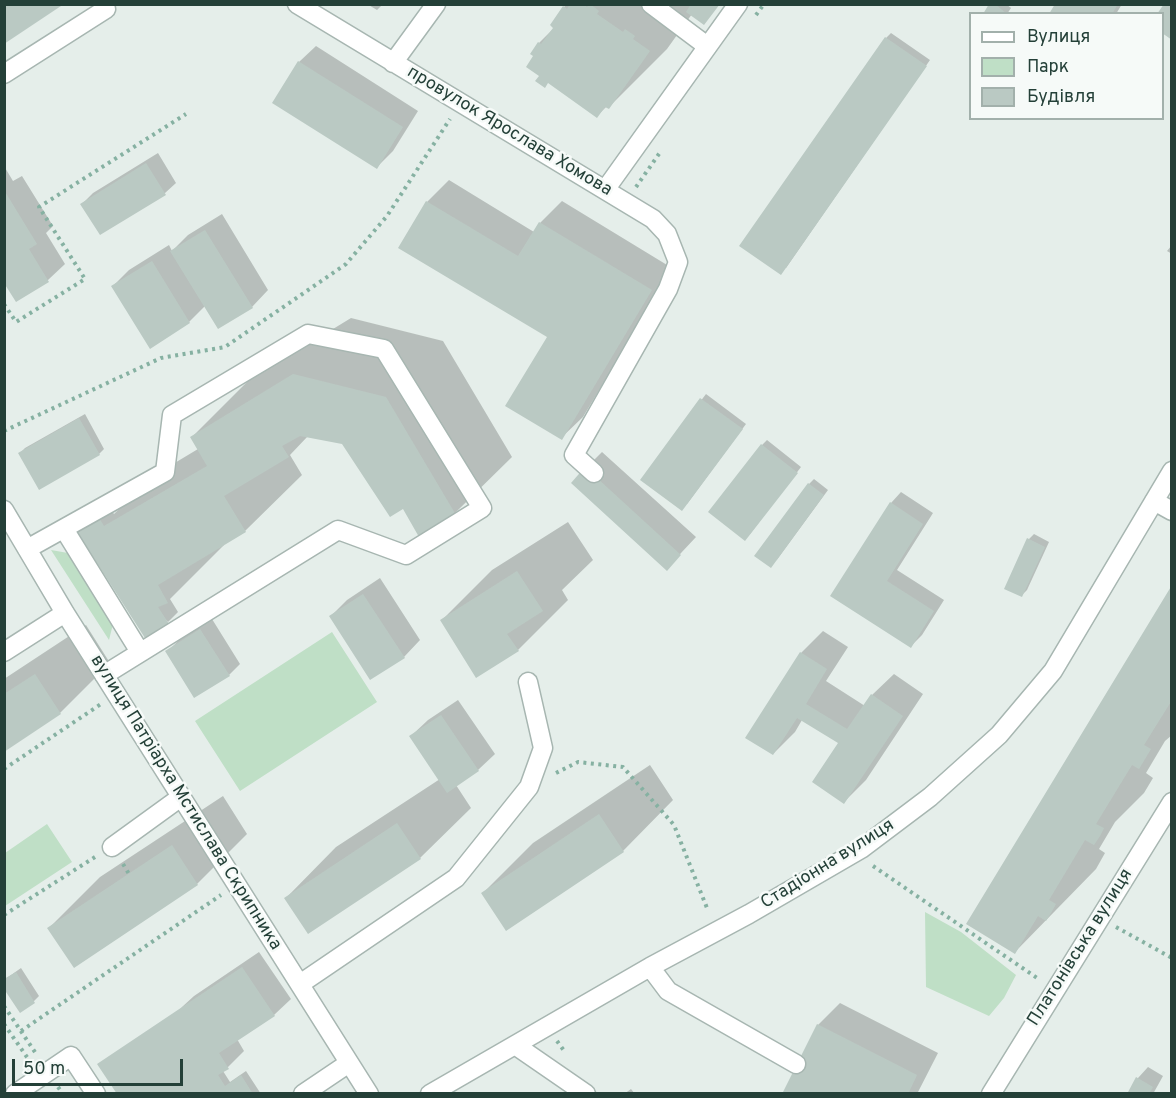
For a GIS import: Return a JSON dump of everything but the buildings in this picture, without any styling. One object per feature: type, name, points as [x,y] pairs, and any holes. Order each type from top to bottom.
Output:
[{"type":"street","points":[[4,74],[106,9],[103,4]]},
{"type":"street","name":"провулок Ярослава Хомова","points":[[297,4],[653,219],[667,234],[678,262],[668,290],[574,455],[594,473]]},
{"type":"street","points":[[393,63],[436,4]]},
{"type":"street","points":[[651,4],[707,46]]},
{"type":"street","points":[[605,190],[738,4]]},
{"type":"street","points":[[27,549],[165,472],[172,415],[308,334],[384,349],[482,508],[406,555],[338,530],[104,675]]},
{"type":"street","name":"Стадіонна вулиця","points":[[430,1094],[650,968],[749,915],[861,849],[930,797],[999,735],[1053,671],[1172,471]]},
{"type":"street","points":[[1154,501],[1172,511]]},
{"type":"street","name":"вулиця Патріарха Мстислава Скрипника","points":[[6,517],[369,1094]]},
{"type":"street","points":[[64,529],[140,652]]},
{"type":"street","points":[[4,652],[65,613]]},
{"type":"street","points":[[300,984],[456,878],[529,787],[543,748],[528,682]]},
{"type":"street","points":[[112,847],[181,797]]},
{"type":"street","name":"Платонівська вулиця","points":[[991,1094],[1172,802]]},
{"type":"street","points":[[650,968],[668,991],[796,1064]]},
{"type":"street","points":[[515,1046],[586,1094]]},
{"type":"street","points":[[15,1094],[71,1056],[96,1094]]},
{"type":"street","points":[[303,1094],[350,1063]]},
{"type":"path","points":[[4,431],[161,358],[225,347],[346,264],[387,216],[460,104]]},
{"type":"path","points":[[4,303],[16,322],[85,279],[39,207],[186,114]]},
{"type":"path","points":[[4,769],[116,694]]},
{"type":"path","points":[[529,787],[578,762],[623,767],[674,825],[706,908]]},
{"type":"path","points":[[4,915],[112,847],[129,873]]},
{"type":"path","points":[[861,849],[871,864],[1056,990]]},
{"type":"path","points":[[21,1031],[237,884]]},
{"type":"path","points":[[1099,918],[1172,958]]},
{"type":"path","points":[[4,1006],[63,1094]]},
{"type":"green space","points":[[51,550],[68,553],[113,624],[109,640]]},
{"type":"green space","points":[[332,632],[377,702],[240,791],[195,721]]},
{"type":"green space","points":[[47,824],[72,862],[5,906],[5,853]]},
{"type":"green space","points":[[925,912],[961,932],[1016,975],[1004,998],[989,1016],[926,987]]}]
